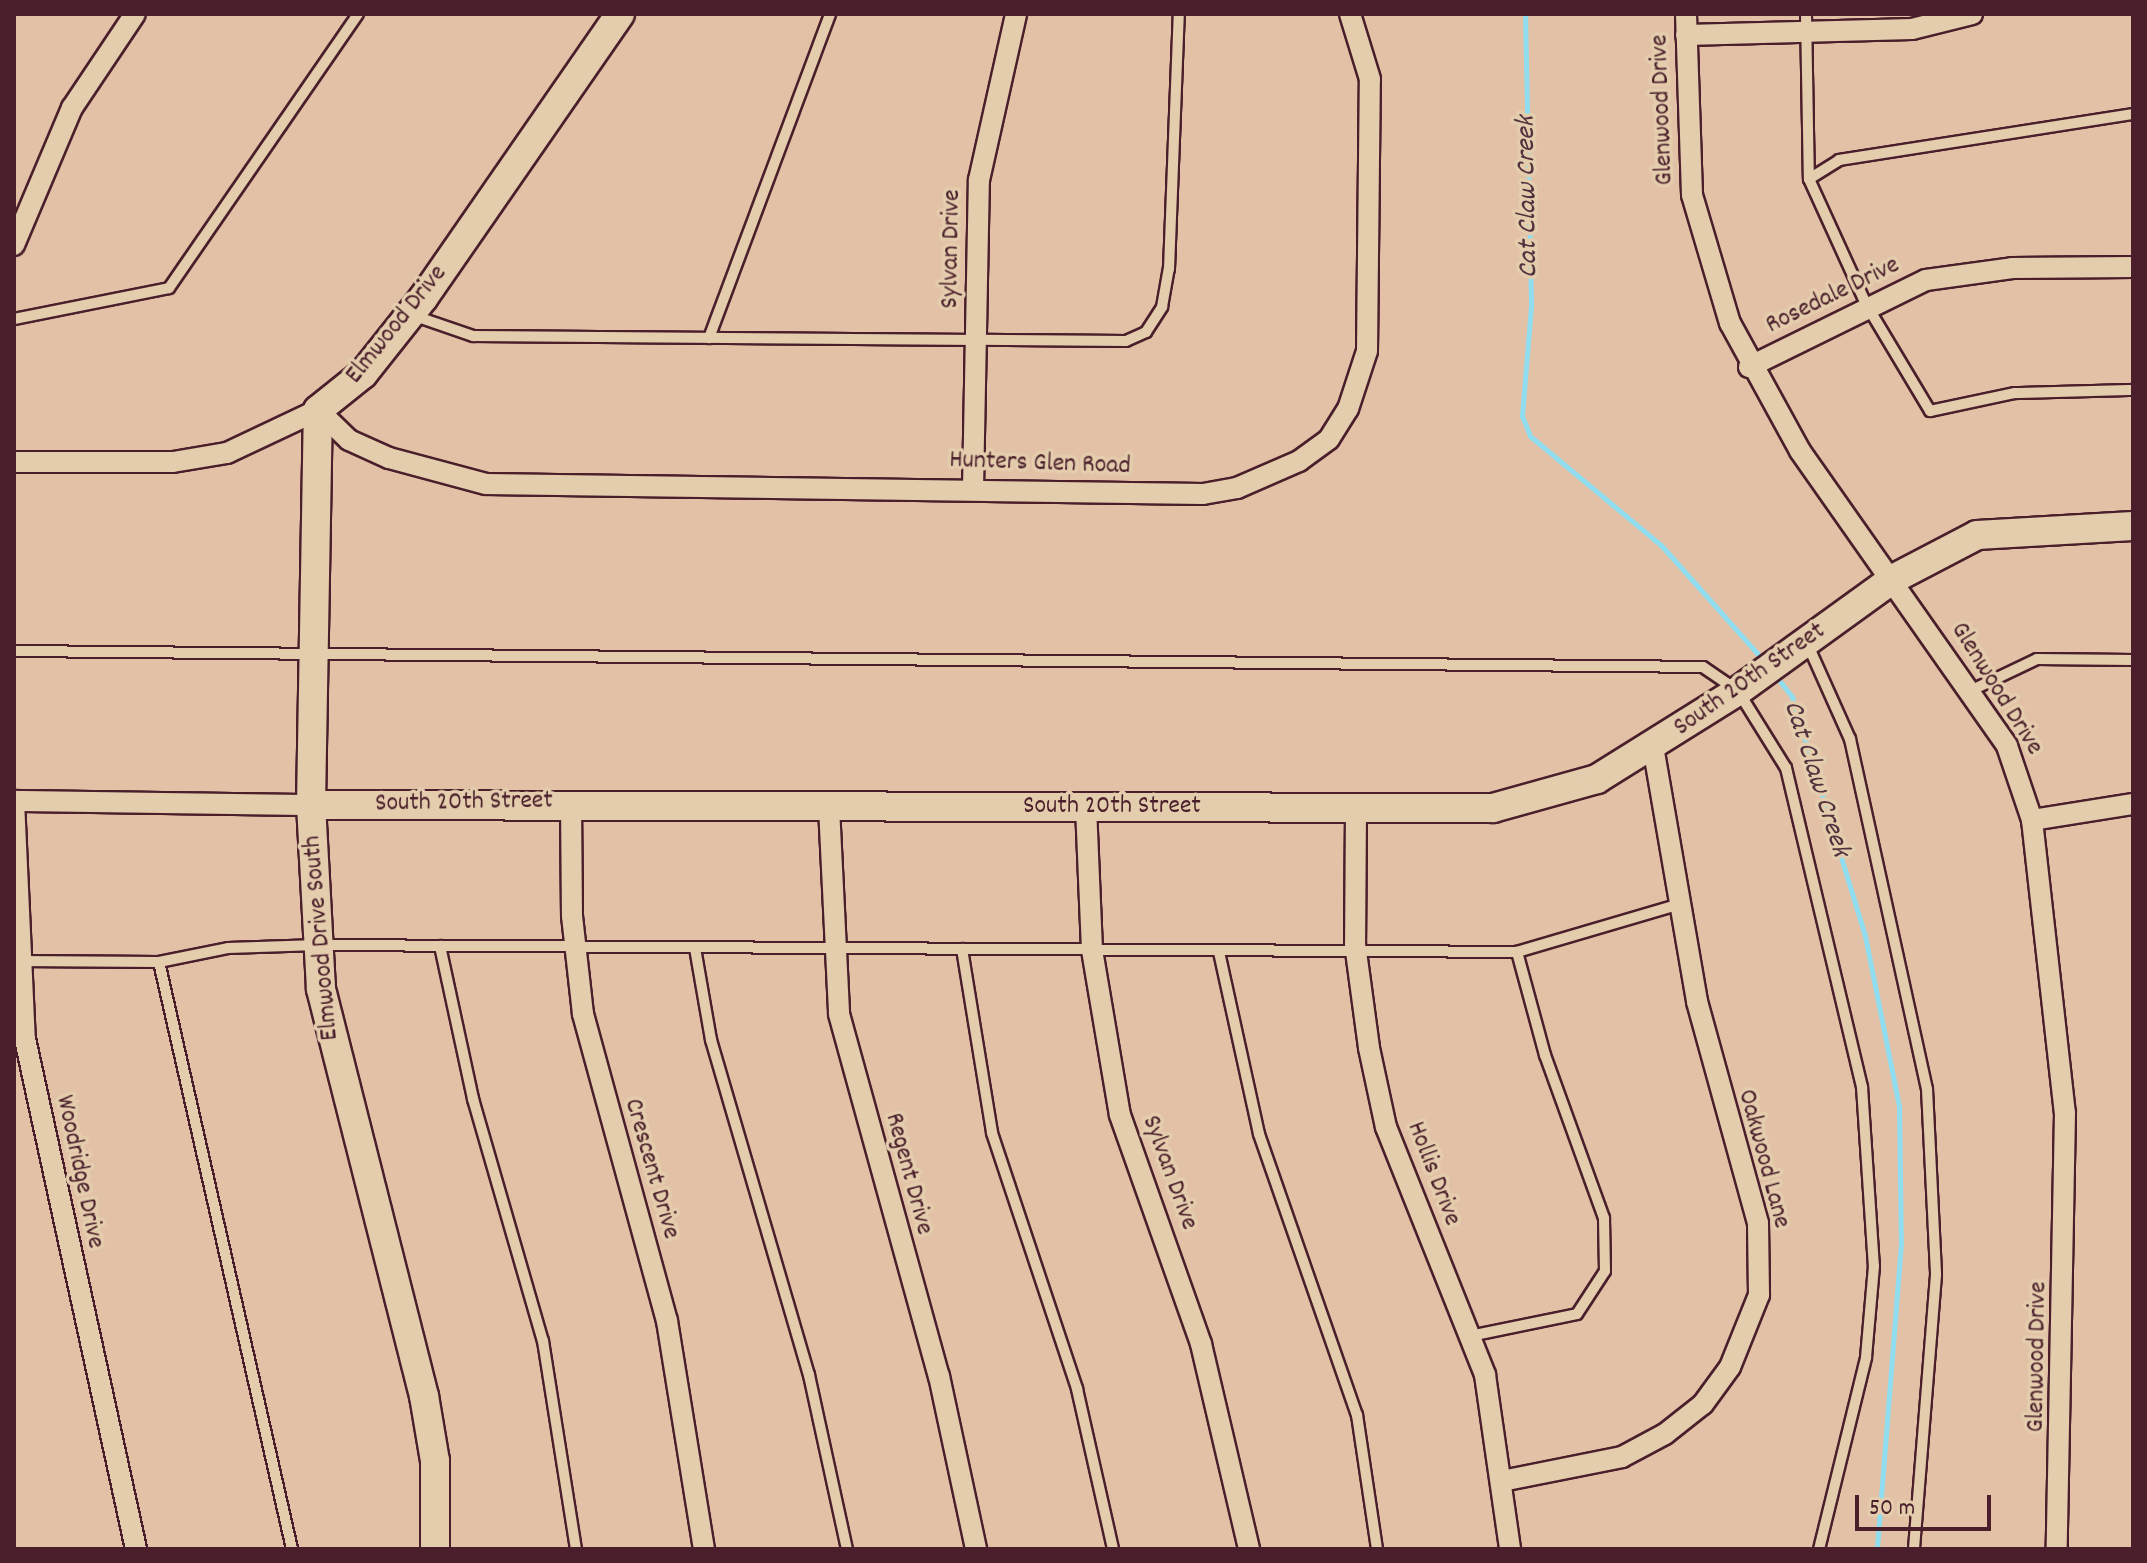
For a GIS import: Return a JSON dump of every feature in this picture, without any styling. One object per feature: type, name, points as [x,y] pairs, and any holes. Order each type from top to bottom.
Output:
[{"type":"street","points":[[14,245],[72,108],[135,14]]},
{"type":"street","name":"Elmwood Drive","points":[[14,462],[173,462],[227,453],[318,410],[363,374],[410,314],[620,14]]},
{"type":"street","name":"Sylvan Drive","points":[[973,488],[979,180],[1016,14]]},
{"type":"street","name":"Hunters Glen Road","points":[[318,410],[349,440],[389,458],[486,484],[973,488],[1203,494],[1287,466],[1329,439],[1360,376],[1369,314],[1370,79],[1350,14]]},
{"type":"street","points":[[1686,24],[1806,23],[1912,29],[1972,14]]},
{"type":"street","name":"Glenwood Drive","points":[[1686,24],[1692,195],[1749,367],[1972,690],[2007,746],[2032,820],[2065,1113],[2057,1549]]},
{"type":"street","name":"Rosedale Drive","points":[[1749,367],[1866,304],[1966,272],[2133,267]]},
{"type":"street","name":"Elmwood Drive South","points":[[318,410],[311,805],[318,945],[332,1052],[424,1396],[435,1461],[435,1549]]},
{"type":"street","name":"South 20th Street","points":[[14,801],[311,805],[571,802],[829,807],[1356,809],[1440,813],[1544,798],[1597,779],[1653,747],[1745,686],[1893,579],[2000,530],[2133,526]]},
{"type":"street","name":"Oakwood Lane","points":[[1502,1481],[1622,1457],[1665,1434],[1703,1404],[1730,1367],[1759,1295],[1758,1223],[1726,1129],[1680,904],[1653,747]]},
{"type":"street","name":"Woodridge Drive","points":[[14,801],[16,961],[40,1122],[129,1494],[136,1549]]},
{"type":"street","name":"Crescent Drive","points":[[571,802],[576,947],[599,1088],[667,1321],[704,1549]]},
{"type":"street","points":[[2032,820],[2133,804]]},
{"type":"street","name":"Regent Drive","points":[[829,807],[833,949],[839,1014],[939,1376],[976,1549]]},
{"type":"street","name":"Sylvan Drive","points":[[1086,807],[1092,950],[1120,1115],[1201,1344],[1249,1549]]},
{"type":"street","name":"Hollis Drive","points":[[1356,809],[1357,953],[1386,1127],[1470,1336],[1497,1426],[1510,1549]]},
{"type":"lane","points":[[14,319],[169,288],[358,14]]},
{"type":"lane","points":[[709,338],[830,14]]},
{"type":"lane","points":[[410,314],[473,336],[1126,341],[1146,332],[1162,307],[1179,14]]},
{"type":"lane","points":[[1806,23],[1809,179],[1866,304],[1930,411],[2015,393],[2133,390]]},
{"type":"lane","points":[[1809,179],[1839,160],[2133,114]]},
{"type":"lane","points":[[1796,648],[1850,739],[1927,1089],[1936,1275],[1914,1549]]},
{"type":"lane","points":[[14,651],[1681,664],[1703,667],[1745,686],[1786,768],[1862,1087],[1874,1266],[1866,1358],[1819,1549]]},
{"type":"lane","points":[[1972,690],[2037,659],[2133,660]]},
{"type":"lane","points":[[16,961],[159,962],[228,948],[318,945],[1517,952],[1680,904]]},
{"type":"lane","points":[[440,946],[473,1099],[543,1341],[576,1549]]},
{"type":"lane","points":[[695,948],[711,1040],[809,1375],[847,1549]]},
{"type":"lane","points":[[962,949],[992,1133],[1077,1389],[1113,1549]]},
{"type":"lane","points":[[1219,952],[1259,1134],[1360,1427],[1377,1549]]},
{"type":"lane","points":[[1470,1336],[1577,1314],[1605,1271],[1604,1218],[1545,1055],[1517,952]]},
{"type":"lane","points":[[159,962],[292,1549]]},
{"type":"waterway","name":"Cat Claw Creek","points":[[1525,14],[1531,306],[1522,416],[1530,436],[1661,545],[1764,661]]},
{"type":"waterway","name":"Cat Claw Creek","points":[[1775,675],[1792,697],[1865,936],[1899,1106],[1901,1243],[1877,1549]]}]
